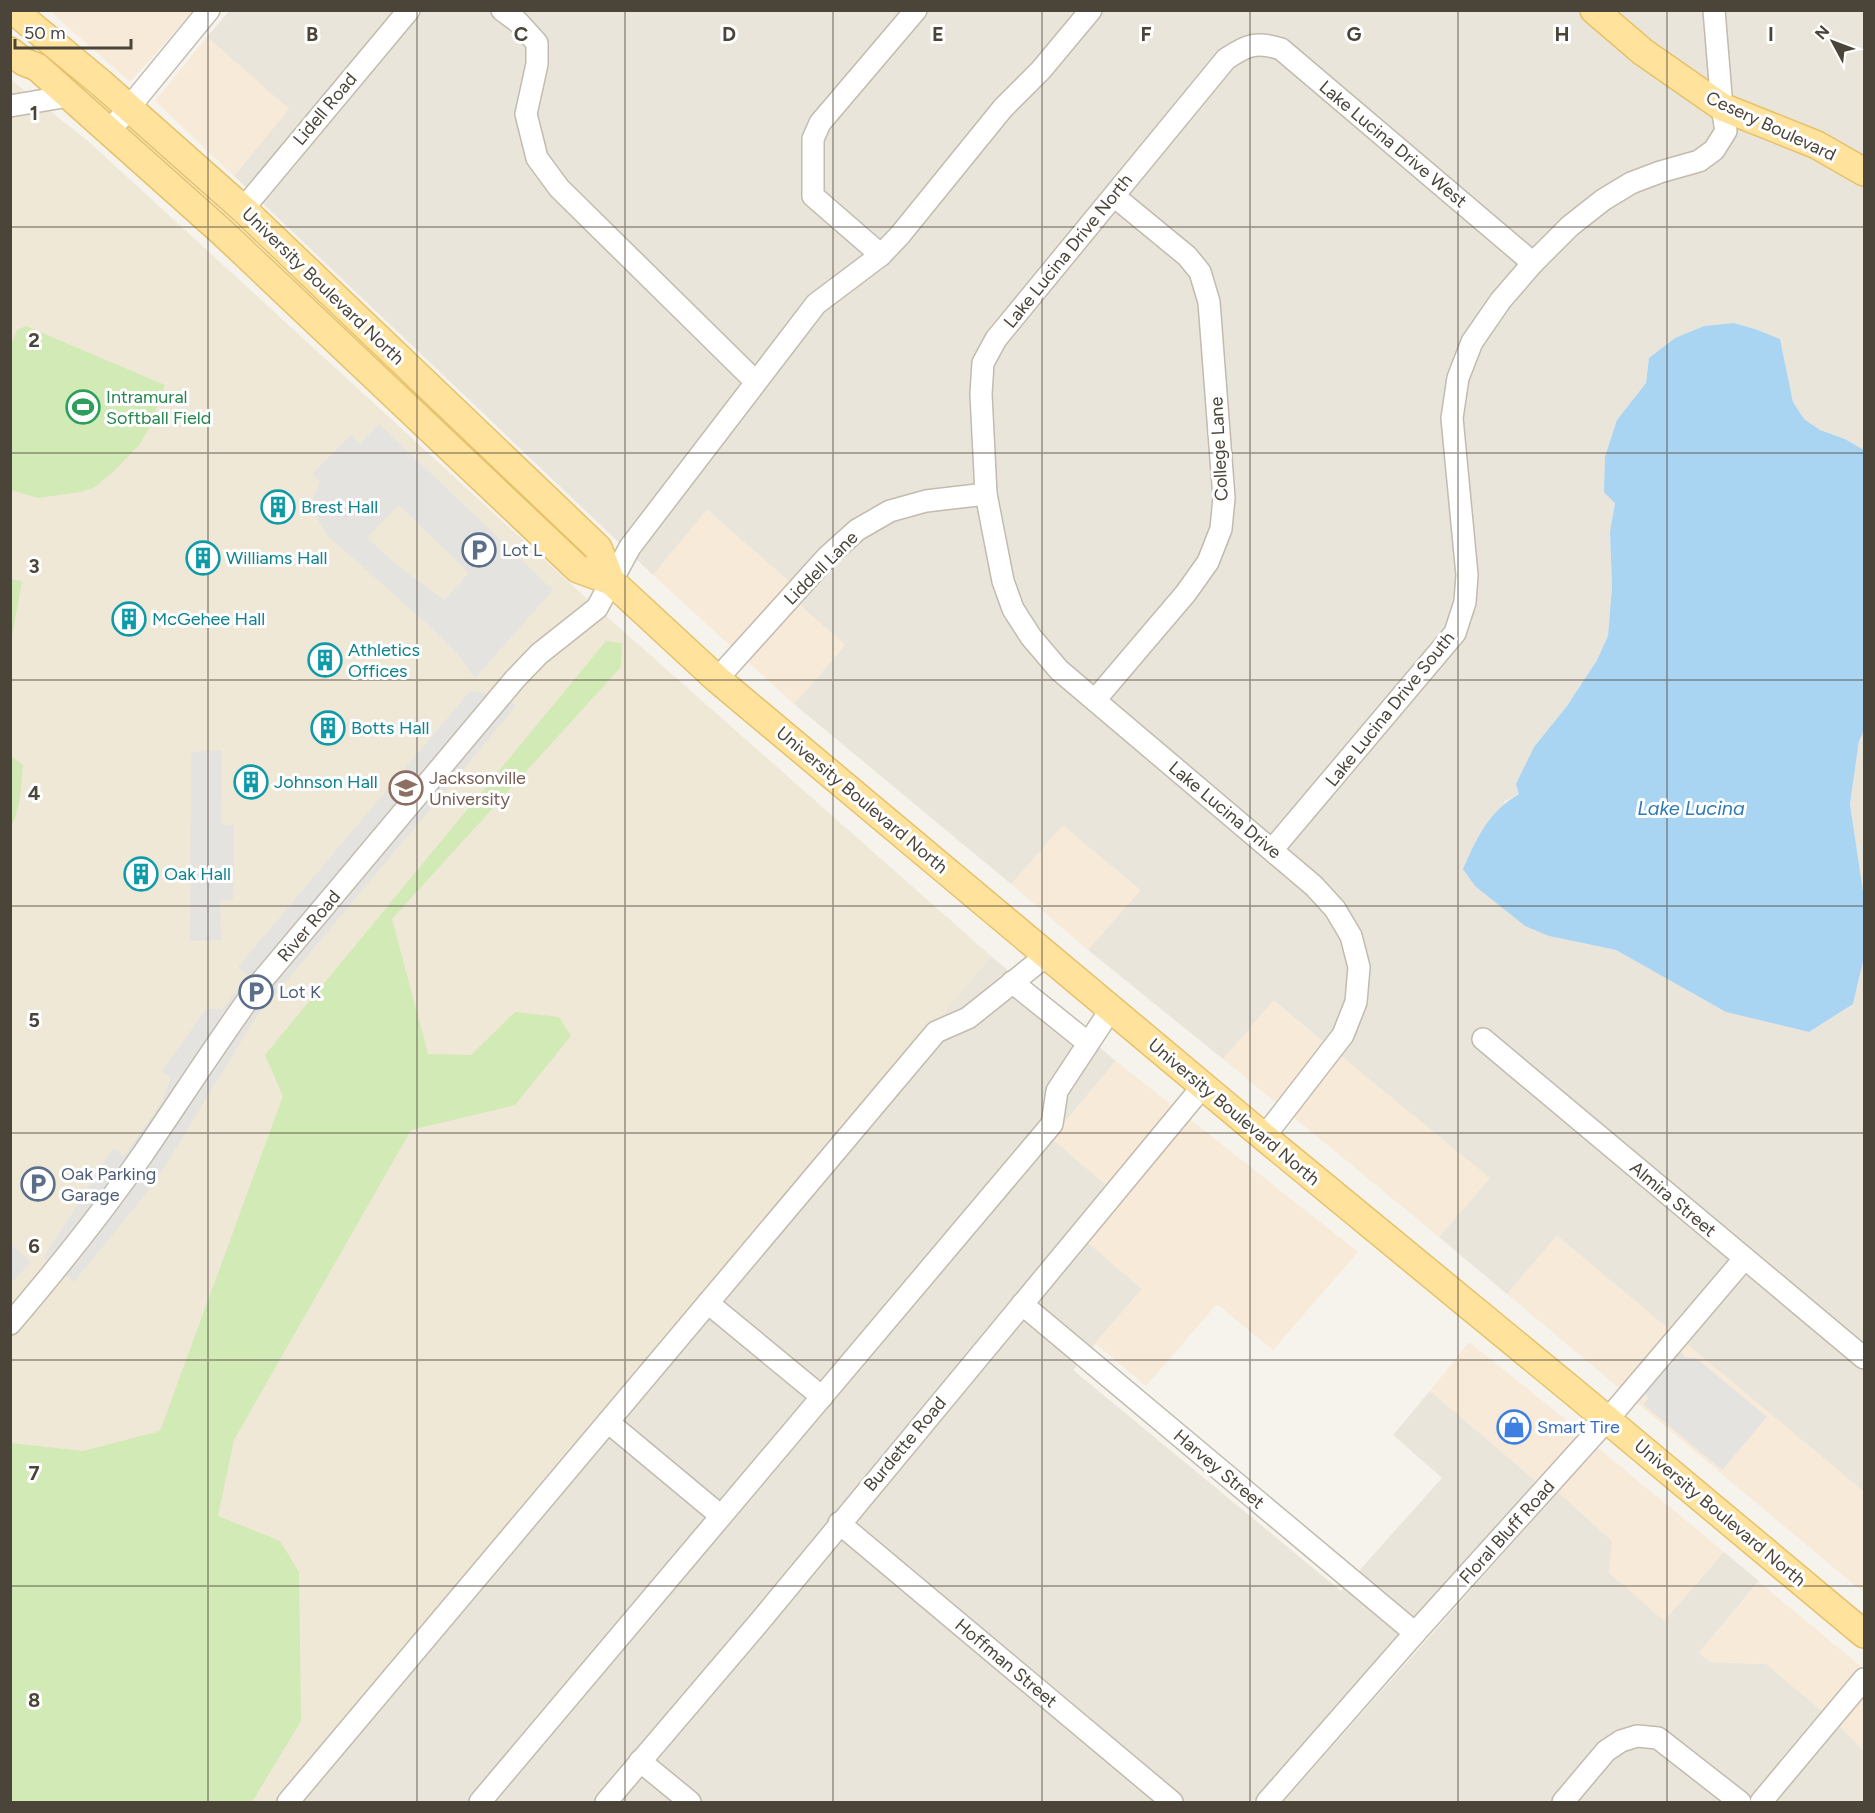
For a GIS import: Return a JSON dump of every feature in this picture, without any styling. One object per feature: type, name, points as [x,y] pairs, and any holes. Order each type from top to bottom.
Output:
[{"type":"main road","name":"University Boulevard North","points":[[13,10],[243,209],[598,548],[611,581]]},
{"type":"main road","name":"Cesery Boulevard","points":[[1594,10],[1643,52],[1722,107],[1817,146],[1864,172]]},
{"type":"main road","points":[[10,36],[29,54],[37,67]]},
{"type":"main road","name":"University Boulevard North","points":[[10,51],[24,62],[37,67],[222,232],[578,569],[611,581],[717,678],[1264,1137],[1608,1419],[1864,1634]]},
{"type":"main road","points":[[398,398],[419,378]]},
{"type":"street","points":[[109,132],[209,10]]},
{"type":"street","name":"Lidell Road","points":[[243,209],[409,10]]},
{"type":"street","points":[[502,10],[518,22],[537,43],[537,64],[526,114],[537,158],[559,188],[756,382]]},
{"type":"street","points":[[881,255],[813,196],[813,139],[820,123],[916,10]]},
{"type":"street","name":"River Road","points":[[10,1324],[82,1237],[260,983],[515,679],[539,654],[597,608],[630,547],[816,304],[881,255],[900,235],[1003,108],[1041,70],[1091,10]]},
{"type":"street","name":"Lake Lucina Drive South","points":[[1272,850],[1455,633],[1465,602],[1467,575],[1452,418],[1458,378],[1472,342],[1501,300],[1533,262],[1570,226],[1603,200],[1631,183],[1699,161],[1714,150],[1726,131],[1714,10]]},
{"type":"street","name":"Lake Lucina Drive West","points":[[1245,47],[1264,43],[1281,49],[1533,262]]},
{"type":"street","name":"Lake Lucina Drive North","points":[[986,494],[981,394],[983,363],[996,339],[1226,59],[1245,47]]},
{"type":"street","points":[[10,106],[22,102],[69,96]]},
{"type":"street","name":"College Lane","points":[[1095,700],[1186,593],[1208,562],[1221,529],[1224,498],[1209,302],[1200,272],[1187,256],[1113,196]]},
{"type":"street","name":"Liddell Lane","points":[[717,678],[827,557],[857,530],[890,511],[926,501],[986,494]]},
{"type":"street","name":"Lake Lucina Drive","points":[[986,494],[1003,580],[1013,609],[1031,637],[1059,670],[1314,885],[1335,909],[1351,936],[1359,967],[1356,1002],[1343,1035],[1264,1137]]},
{"type":"street","points":[[288,1803],[936,1032],[968,1018],[1047,955]]},
{"type":"street","points":[[1012,982],[1088,1043]]},
{"type":"street","points":[[480,1803],[1052,1124],[1057,1091],[1111,1009]]},
{"type":"street","name":"Almira Street","points":[[1484,1039],[1864,1358]]},
{"type":"street","name":"Burdette Road","points":[[606,1803],[761,1620],[1203,1086]]},
{"type":"street","name":"Floral Bluff Road","points":[[1267,1803],[1608,1419],[1744,1259]]},
{"type":"street","points":[[708,1303],[822,1397]]},
{"type":"street","name":"Harvey Street","points":[[1022,1304],[1415,1634]]},
{"type":"street","points":[[608,1422],[721,1516]]},
{"type":"street","name":"Hoffman Street","points":[[839,1523],[1172,1803]]},
{"type":"street","points":[[1761,1803],[1864,1679]]},
{"type":"street","points":[[1563,1803],[1606,1751],[1621,1741],[1637,1736],[1658,1738],[1740,1803]]},
{"type":"street","points":[[640,1761],[690,1803]]},
{"type":"shaded area","points":[[230,10],[1864,11],[1864,450],[1845,439],[1820,430],[1804,419],[1793,402],[1780,339],[1734,323],[1704,326],[1675,338],[1649,358],[1646,383],[1617,420],[1615,503],[1610,532],[1612,587],[1608,636],[1597,660],[1567,706],[1534,747],[1519,794],[1504,802],[1549,936],[1616,950],[1726,1012],[1809,1032],[1853,1004],[1864,957],[1864,1492],[1557,1236],[1507,1294],[1439,1237],[1489,1178],[1274,1001],[1223,1059],[1088,950],[1140,890],[1063,826],[1011,884],[794,704],[845,645],[804,609],[790,582],[707,510],[653,575],[234,176],[288,109],[207,37]]},
{"type":"shaded area","points":[[50,11],[193,11],[130,82]]},
{"type":"shaded area","points":[[207,37],[289,109],[234,176],[155,101]]},
{"type":"shaded area","name":"Jacksonville University","points":[[10,79],[88,141],[597,608],[991,956],[279,1802],[11,1802]]},
{"type":"shaded area","name":"Lot L","points":[[379,424],[553,590],[475,678],[458,655],[426,623],[327,535],[313,512],[312,500],[320,482],[312,474],[351,435],[360,443]],"holes":[[[399,505],[469,573],[444,600],[397,565],[367,538]]]},
{"type":"shaded area","points":[[707,510],[790,582],[804,609],[845,645],[794,704],[653,575]]},
{"type":"shaded area","name":"Lot K","points":[[470,691],[505,697],[516,706],[254,1020],[167,1163],[143,1197],[74,1282],[44,1257],[113,1148],[124,1156],[160,1105],[171,1078],[162,1071],[206,1009],[222,1009],[248,976],[238,967]]},
{"type":"shaded area","points":[[1864,731],[1864,898],[1850,804],[1859,741]]},
{"type":"shaded area","points":[[222,750],[221,824],[234,825],[233,899],[220,901],[221,940],[190,941],[191,752]]},
{"type":"shaded area","points":[[1063,825],[1140,891],[1088,950],[1011,884]]},
{"type":"shaded area","points":[[991,956],[1116,1061],[1051,1138],[1105,1184],[1086,1241],[1142,1289],[1073,1370],[1341,1591],[1442,1478],[1393,1435],[1430,1391],[1536,1481],[1253,1802],[279,1802]]},
{"type":"shaded area","points":[[1273,1001],[1490,1178],[1439,1237],[1223,1059]]},
{"type":"shaded area","points":[[1116,1061],[1358,1252],[1273,1350],[1217,1304],[1146,1386],[1095,1343],[1142,1289],[1086,1241],[1105,1184],[1051,1138]]},
{"type":"shaded area","points":[[1557,1236],[1864,1492],[1864,1593],[1507,1294]]},
{"type":"shaded area","points":[[11,1244],[31,1262],[12,1282],[10,1281]]},
{"type":"shaded area","points":[[1469,1342],[1581,1432],[1536,1481],[1430,1391]]},
{"type":"shaded area","points":[[1677,1348],[1685,1357],[1696,1358],[1767,1417],[1722,1470],[1643,1404],[1649,1398],[1642,1391]]},
{"type":"shaded area","points":[[1598,1448],[1724,1552],[1664,1621],[1609,1573],[1612,1541],[1558,1492]]},
{"type":"shaded area","points":[[1558,1492],[1612,1541],[1664,1621],[1724,1552],[1759,1581],[1699,1653],[1710,1662],[1766,1664],[1839,1725],[1864,1751],[1864,1802],[1283,1802]]},
{"type":"shaded area","points":[[1759,1582],[1864,1669],[1864,1751],[1839,1725],[1766,1664],[1710,1662],[1699,1653]]},
{"type":"green space","name":"Intramural Softball Field","points":[[26,326],[165,385],[148,430],[139,445],[95,487],[80,492],[38,498],[11,490],[11,345],[17,330]]},
{"type":"green space","points":[[10,579],[22,581],[11,642]]},
{"type":"green space","points":[[606,641],[622,643],[621,667],[392,919],[428,1054],[471,1055],[515,1012],[559,1017],[571,1036],[515,1105],[411,1130],[234,1440],[218,1516],[280,1541],[299,1572],[301,1721],[252,1802],[11,1802],[11,1443],[83,1451],[160,1431],[283,1096],[265,1055]]},
{"type":"green space","points":[[11,756],[23,765],[19,805],[11,827]]},
{"type":"water","name":"Lake Lucina","points":[[1734,323],[1780,339],[1793,402],[1804,419],[1820,430],[1845,439],[1864,450],[1864,731],[1859,741],[1850,804],[1864,898],[1864,957],[1853,1004],[1809,1032],[1726,1012],[1616,950],[1549,936],[1525,926],[1475,886],[1463,869],[1491,817],[1519,794],[1516,784],[1534,747],[1567,706],[1597,660],[1608,636],[1612,587],[1610,532],[1615,503],[1604,492],[1605,457],[1617,420],[1646,383],[1649,358],[1675,338],[1704,326]]},
{"type":"place","name":"Intramural Softball Field","points":[[83,407]]},
{"type":"place","name":"Brest Hall","points":[[278,507]]},
{"type":"place","name":"Lot L","points":[[479,550]]},
{"type":"place","name":"Williams Hall","points":[[203,558]]},
{"type":"place","name":"McGehee Hall","points":[[129,619]]},
{"type":"place","name":"Athletics Offices","points":[[325,660]]},
{"type":"place","name":"Botts Hall","points":[[328,728]]},
{"type":"place","name":"Johnson Hall","points":[[251,782]]},
{"type":"place","name":"Jacksonville University","points":[[406,788]]},
{"type":"place","name":"Oak Hall","points":[[141,874]]},
{"type":"place","name":"Lot K","points":[[256,992]]},
{"type":"place","name":"Oak Parking Garage","points":[[38,1184]]},
{"type":"place","name":"Smart Tire","points":[[1514,1427]]}]
